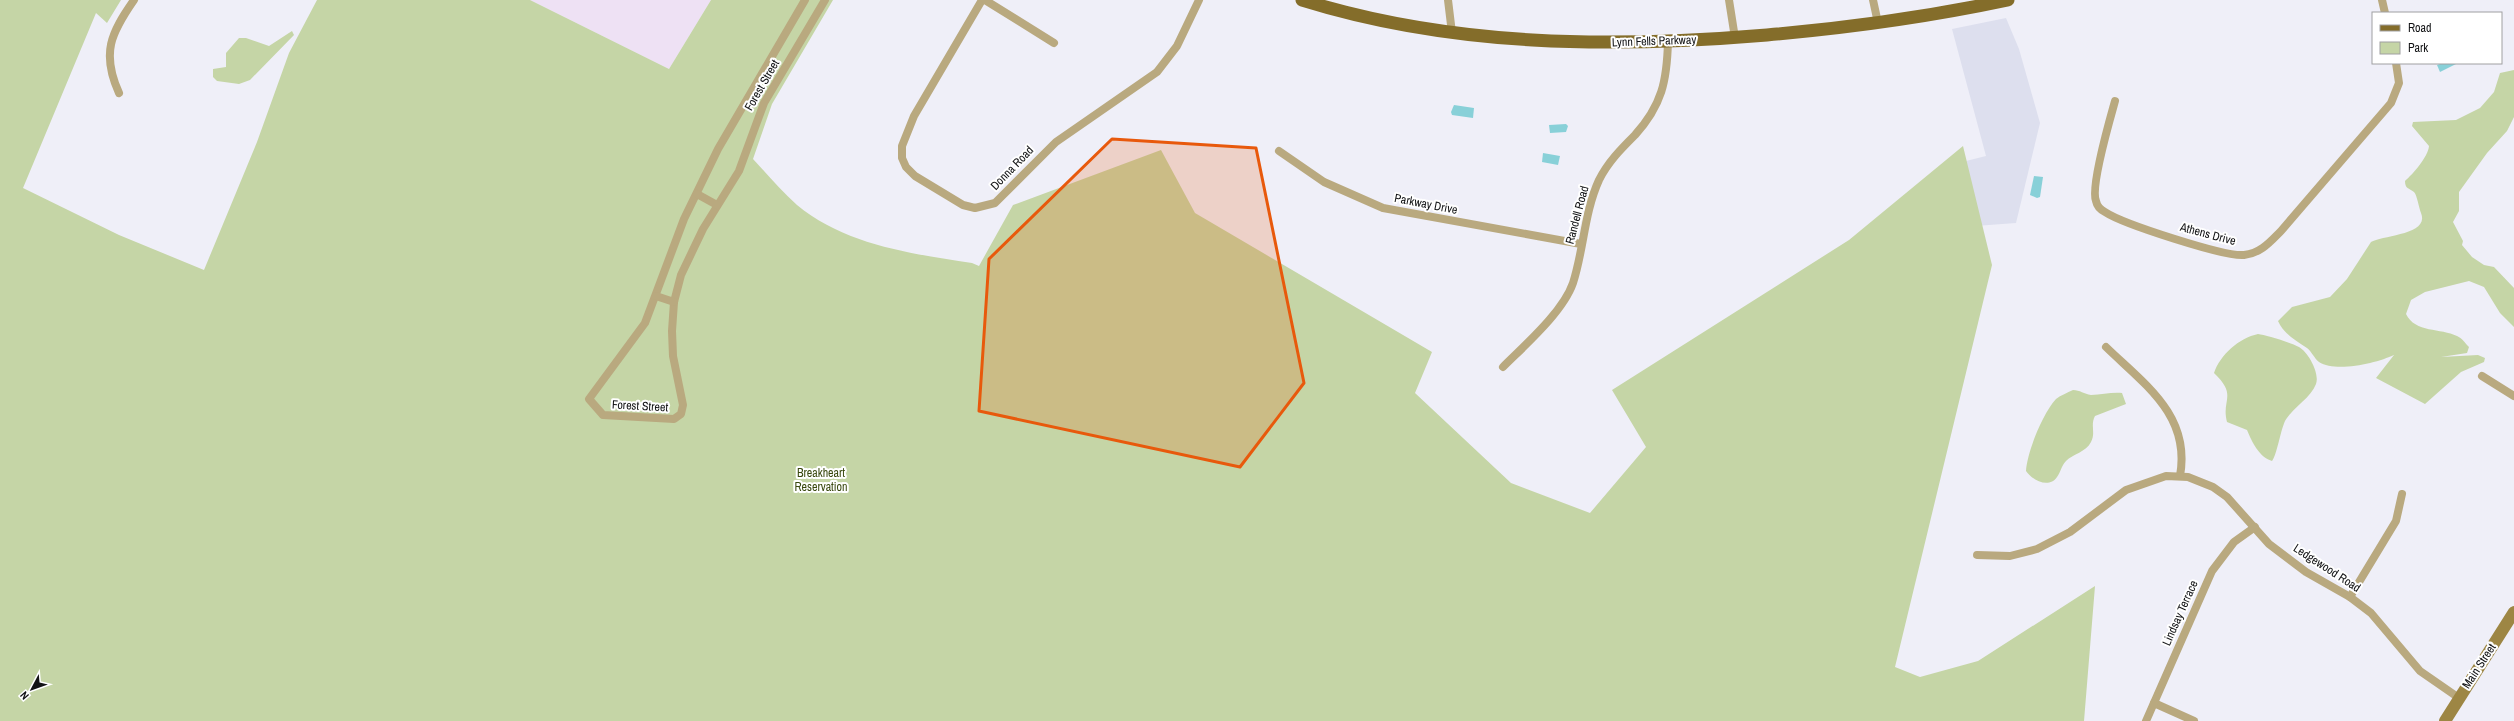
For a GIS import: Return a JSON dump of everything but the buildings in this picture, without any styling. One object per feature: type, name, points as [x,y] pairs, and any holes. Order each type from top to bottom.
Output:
[{"type":"main road","name":"Lynn Fells Parkway","points":[[1302,0],[1366,18],[1452,33],[1552,42],[1668,41],[1735,38],[1878,23],[2008,0]]},
{"type":"main road","name":"Main Street","points":[[2445,721],[2514,612]]},
{"type":"street","points":[[119,93],[114,83],[110,42],[119,21],[134,0]]},
{"type":"street","name":"Forest Street","points":[[805,0],[718,149],[684,219],[645,323],[589,399],[603,415],[674,420],[681,414],[682,397],[673,356],[674,302],[676,288],[689,254],[717,205],[739,171],[764,103],[825,0]]},
{"type":"street","points":[[984,0],[1054,42]]},
{"type":"street","name":"Donna Road","points":[[984,0],[914,116],[902,146],[902,158],[906,167],[915,176],[963,205],[975,208],[995,203],[1056,142],[1157,72],[1177,46],[1199,0]]},
{"type":"street","points":[[1448,0],[1452,33]]},
{"type":"street","points":[[1729,0],[1735,38]]},
{"type":"street","points":[[1873,0],[1878,23]]},
{"type":"street","points":[[2382,0],[2385,12]]},
{"type":"street","name":"Randell Road","points":[[1503,367],[1532,337],[1568,294],[1572,284],[1594,192],[1605,170],[1643,125],[1657,105],[1667,76],[1668,41]]},
{"type":"street","name":"Athens Drive","points":[[2115,100],[2095,188],[2095,198],[2099,207],[2107,214],[2129,223],[2193,243],[2232,254],[2251,254],[2260,251],[2281,231],[2391,103],[2398,83],[2396,64]]},
{"type":"street","name":"Parkway Drive","points":[[1279,151],[1324,182],[1383,208],[1582,244]]},
{"type":"street","points":[[697,194],[717,205]]},
{"type":"street","points":[[656,296],[674,302]]},
{"type":"street","points":[[2106,347],[2158,396],[2167,408],[2177,431],[2180,444],[2182,461],[2180,476]]},
{"type":"street","points":[[2482,376],[2514,396]]},
{"type":"street","name":"Ledgewood Road","points":[[1977,555],[2010,556],[2036,549],[2070,532],[2126,490],[2155,479],[2180,476],[2207,484],[2222,494],[2255,527],[2269,544],[2306,572],[2350,596],[2371,613],[2420,671],[2459,698]]},
{"type":"street","points":[[2350,596],[2396,521],[2402,494]]},
{"type":"street","name":"Lindsay Terrace","points":[[2146,721],[2212,571],[2234,542],[2255,527]]},
{"type":"street","points":[[2154,703],[2194,721]]},
{"type":"highlighted area","points":[[1112,139],[1256,148],[1304,383],[1240,467],[979,411],[989,259]]},
{"type":"shaded area","points":[[530,0],[711,0],[669,69]]},
{"type":"shaded area","points":[[2006,18],[2019,49],[2040,123],[2016,223],[1948,228],[1942,167],[1986,156],[1952,29]]},
{"type":"green space","name":"Breakheart Reservation","points":[[0,0],[121,0],[107,23],[96,13],[23,188],[119,235],[204,270],[257,142],[289,53],[317,0],[530,0],[669,69],[711,0],[833,0],[772,104],[753,159],[791,200],[816,219],[836,230],[880,246],[927,256],[972,263],[979,266],[1013,205],[1161,150],[1195,213],[1432,352],[1415,393],[1511,483],[1590,513],[1646,447],[1612,390],[1849,240],[1963,146],[1992,265],[1895,667],[1920,677],[1978,661],[2095,586],[2084,721],[0,721]]},
{"type":"green space","points":[[292,31],[294,35],[250,80],[239,84],[217,81],[213,77],[213,69],[226,67],[226,53],[239,38],[246,38],[269,46]]},
{"type":"green space","points":[[2514,70],[2514,117],[2507,131],[2487,153],[2459,192],[2459,211],[2453,222],[2463,241],[2462,245],[2472,257],[2484,265],[2494,267],[2514,288],[2514,327],[2500,313],[2484,287],[2469,281],[2425,292],[2411,300],[2406,314],[2410,320],[2422,327],[2457,336],[2469,347],[2467,353],[2441,357],[2478,355],[2485,358],[2484,362],[2461,372],[2425,404],[2376,378],[2394,355],[2367,364],[2346,367],[2336,367],[2319,362],[2307,348],[2294,339],[2280,326],[2278,321],[2292,307],[2330,297],[2347,279],[2371,242],[2404,233],[2419,226],[2422,220],[2417,199],[2414,192],[2405,184],[2405,181],[2423,160],[2429,146],[2412,126],[2413,122],[2456,120],[2480,108],[2494,92],[2500,73]]},
{"type":"green space","points":[[2258,334],[2279,339],[2299,347],[2306,353],[2312,363],[2317,379],[2314,389],[2285,421],[2272,461],[2260,453],[2247,430],[2227,422],[2227,393],[2225,387],[2214,373],[2221,360],[2231,348],[2244,339]]},
{"type":"green space","points":[[2073,390],[2091,395],[2122,393],[2126,404],[2095,416],[2093,423],[2093,435],[2089,445],[2083,451],[2072,456],[2066,461],[2054,481],[2045,483],[2041,482],[2036,480],[2026,471],[2029,454],[2036,433],[2046,413],[2056,399]]},
{"type":"water","points":[[2440,64],[2456,64],[2440,72],[2437,65]]},
{"type":"water","points":[[1454,105],[1474,108],[1473,118],[1452,115],[1451,112]]},
{"type":"water","points":[[1566,124],[1568,126],[1566,132],[1550,133],[1549,125]]},
{"type":"water","points":[[1543,153],[1560,156],[1558,165],[1542,162]]},
{"type":"water","points":[[2034,176],[2043,177],[2040,197],[2037,198],[2030,195]]}]
